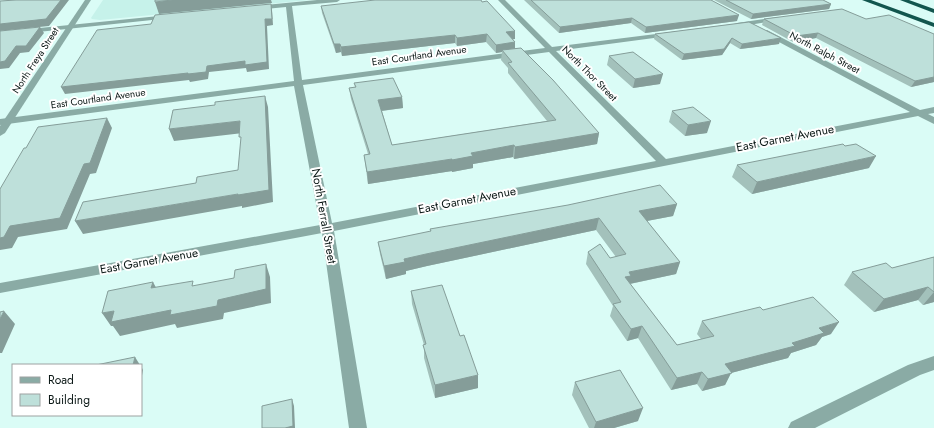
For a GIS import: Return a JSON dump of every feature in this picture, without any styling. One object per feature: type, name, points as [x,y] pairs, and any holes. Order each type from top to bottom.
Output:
[{"type":"highway","points":[[865,0],[934,24]]},
{"type":"highway","points":[[903,0],[934,10]]},
{"type":"street","name":"North Freya Street","points":[[0,133],[4,122],[88,0]]},
{"type":"street","points":[[250,9],[337,0]]},
{"type":"street","name":"North Thor Street","points":[[501,0],[663,162]]},
{"type":"street","name":"North Ferrall Street","points":[[289,5],[298,82],[328,228],[358,428]]},
{"type":"street","points":[[0,34],[178,16]]},
{"type":"street","name":"North Ralph Street","points":[[737,17],[934,121]]},
{"type":"street","points":[[727,26],[788,18]]},
{"type":"street","name":"East Courtland Avenue","points":[[4,122],[681,32]]},
{"type":"street","name":"East Garnet Avenue","points":[[0,288],[328,228],[934,110]]},
{"type":"street","points":[[797,428],[914,370],[934,363]]},
{"type":"shaded area","points":[[103,0],[309,0],[100,20],[92,19],[91,18]]},
{"type":"building","points":[[61,0],[46,19],[0,24],[0,1]]},
{"type":"building","points":[[155,0],[172,0],[155,2]]},
{"type":"building","points":[[375,0],[487,1],[515,31],[506,32],[515,42],[496,45],[487,34],[457,38],[455,35],[341,47],[340,44],[334,44],[321,6]]},
{"type":"building","points":[[531,0],[711,0],[739,15],[646,27],[632,18],[560,27]]},
{"type":"building","points":[[726,0],[823,0],[831,4],[753,14]]},
{"type":"building","points":[[271,4],[272,19],[265,19],[267,62],[245,65],[245,61],[207,66],[206,72],[61,87],[97,30],[151,24],[155,15]]},
{"type":"building","points":[[842,9],[866,19],[889,15],[934,34],[934,77],[915,81],[818,33],[796,36],[764,19]]},
{"type":"building","points":[[749,22],[781,38],[742,44],[732,38],[724,49],[684,54],[655,34]]},
{"type":"building","points":[[40,27],[26,46],[16,46],[5,61],[0,62],[0,31]]},
{"type":"building","points":[[521,48],[553,80],[599,133],[515,147],[514,145],[471,153],[473,156],[452,160],[367,172],[364,155],[370,154],[349,88],[356,87],[354,83],[393,78],[402,97],[378,100],[392,145],[556,120],[508,63],[512,62],[502,50]]},
{"type":"building","points":[[633,52],[663,74],[635,79],[609,56]]},
{"type":"building","points":[[265,96],[269,190],[75,221],[83,202],[196,183],[197,177],[238,170],[241,137],[239,137],[240,121],[169,129],[173,110],[215,105],[215,102]]},
{"type":"building","points":[[693,107],[711,121],[688,125],[672,111]]},
{"type":"building","points":[[107,118],[90,163],[84,164],[60,218],[10,226],[4,237],[0,238],[0,189],[38,127]]},
{"type":"building","points":[[843,144],[845,146],[856,144],[876,156],[757,182],[737,165]]},
{"type":"building","points":[[660,185],[677,204],[639,211],[680,262],[629,272],[631,276],[625,277],[677,345],[714,336],[702,321],[760,307],[763,310],[813,297],[839,322],[819,328],[824,333],[792,343],[795,346],[725,364],[732,373],[708,379],[702,372],[677,378],[642,326],[631,329],[613,304],[621,302],[588,252],[600,244],[610,258],[626,254],[599,218],[426,254],[404,259],[405,262],[384,266],[378,242],[431,231],[430,229],[568,205]]},
{"type":"building","points":[[934,257],[934,292],[928,287],[884,299],[852,272],[886,263],[892,268]]},
{"type":"building","points":[[266,264],[266,289],[218,300],[217,306],[170,315],[171,310],[111,322],[114,311],[102,313],[108,291],[153,282],[151,288],[193,281],[192,286],[234,278],[235,270]]},
{"type":"building","points":[[442,285],[460,336],[464,335],[478,375],[435,385],[423,345],[426,344],[411,291]]},
{"type":"building","points":[[4,311],[0,319],[0,312]]},
{"type":"building","points":[[135,357],[133,364],[101,364]]},
{"type":"building","points":[[620,370],[643,408],[596,422],[575,382]]},
{"type":"building","points":[[292,399],[293,426],[285,428],[262,428],[262,406]]}]
